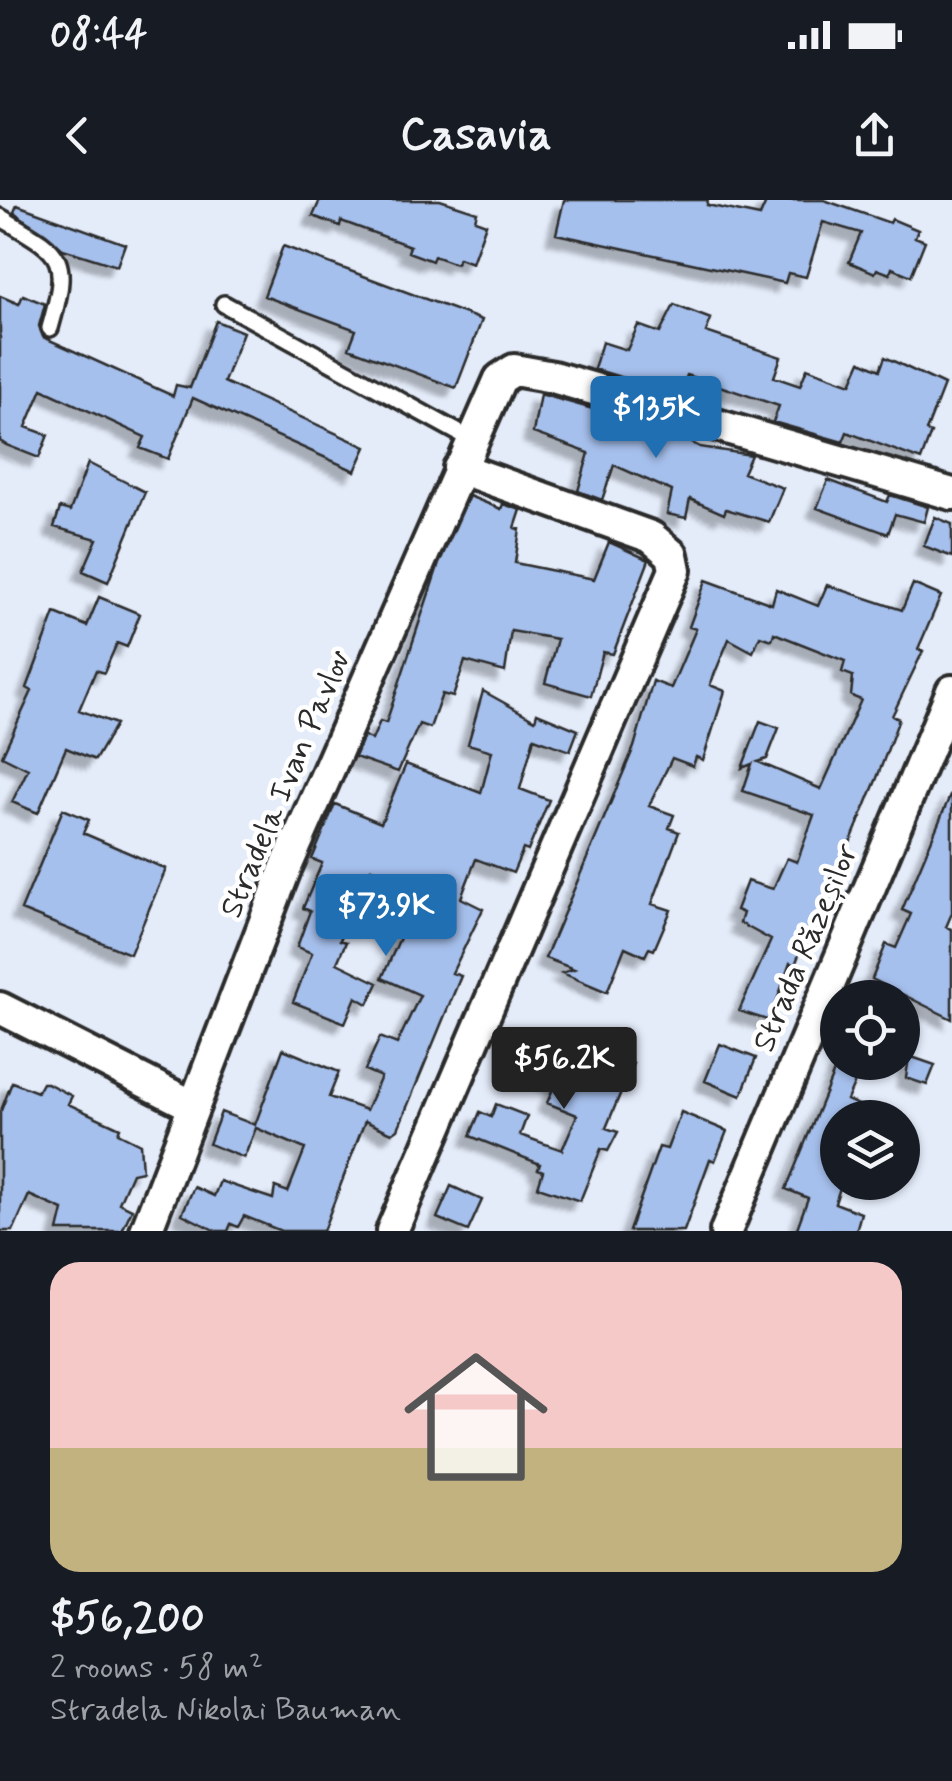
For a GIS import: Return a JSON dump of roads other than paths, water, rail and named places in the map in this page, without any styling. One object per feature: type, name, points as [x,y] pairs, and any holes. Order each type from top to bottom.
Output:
[{"type":"street","name":"Stradela Ivan Pavlov","points":[[146,1231],[191,1105],[286,867],[470,439],[494,388],[508,373],[523,370],[553,377],[952,494]]},
{"type":"street","points":[[392,1231],[676,570],[664,544],[651,537],[459,468]]},
{"type":"street","name":"Strada Răzeșilor","points":[[726,1231],[952,691]]},
{"type":"street","points":[[0,1008],[191,1105]]},
{"type":"lane","points":[[0,216],[51,248],[60,265],[63,283],[50,328]]},
{"type":"lane","points":[[224,304],[470,439]]}]
